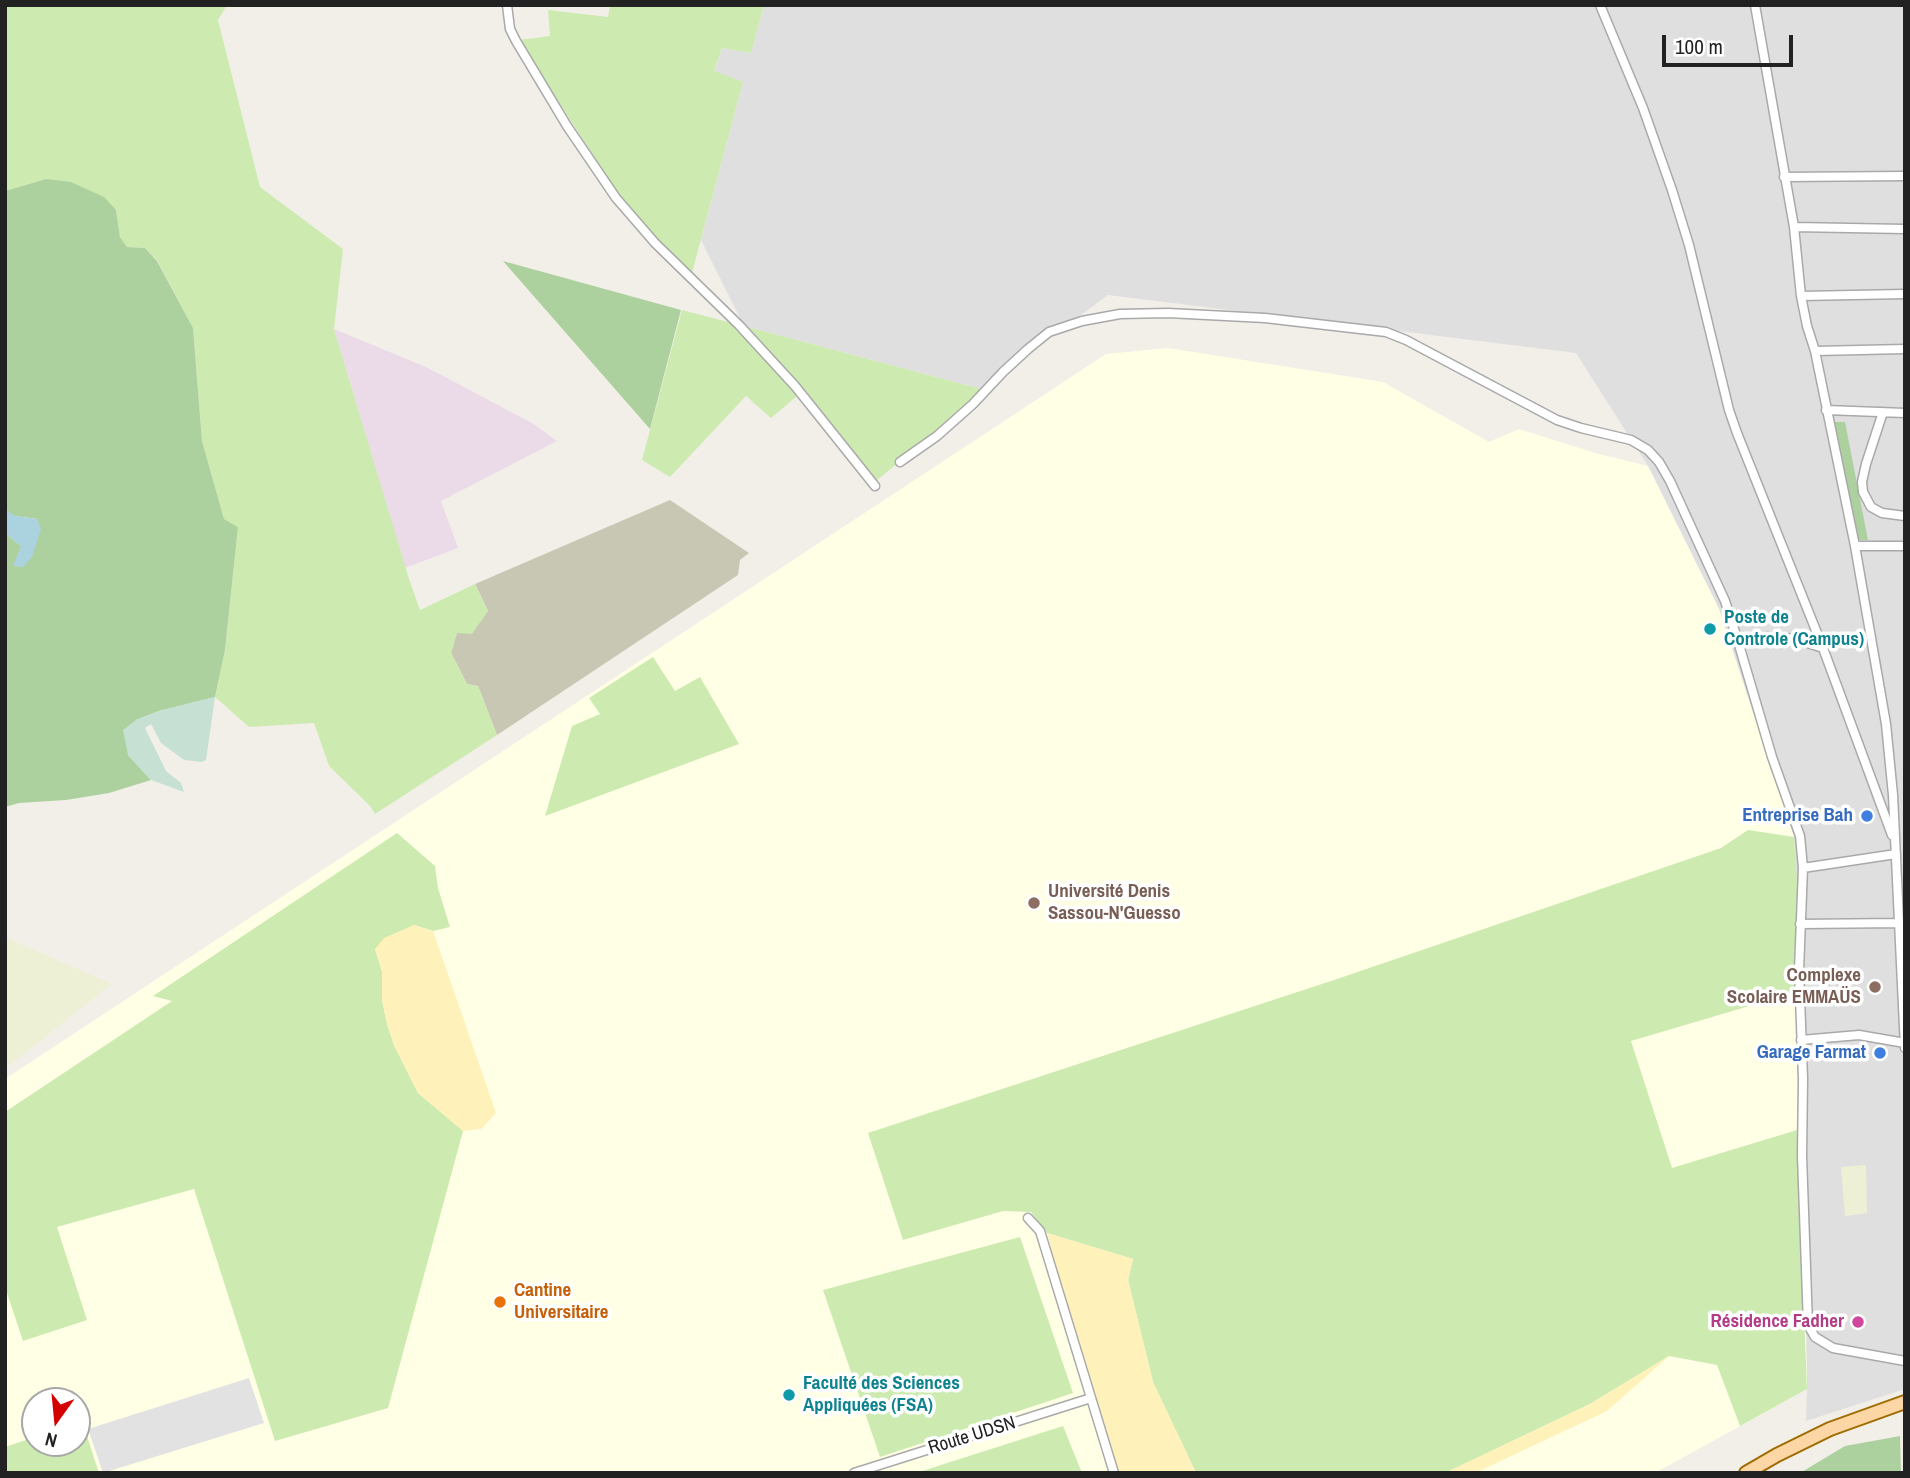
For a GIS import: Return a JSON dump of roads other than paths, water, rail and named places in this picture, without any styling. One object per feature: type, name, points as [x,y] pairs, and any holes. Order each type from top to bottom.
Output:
[{"type":"main road","points":[[1746,1473],[1830,1429],[1905,1402]]},
{"type":"street","points":[[507,5],[510,29],[516,41],[567,126],[616,198],[655,243],[739,325],[795,386],[875,486]]},
{"type":"street","points":[[1600,5],[1643,108],[1672,190],[1689,245],[1737,433],[1823,648],[1896,849]]},
{"type":"street","points":[[1755,5],[1794,227],[1801,296],[1855,546],[1886,724],[1895,827],[1903,979],[1905,1045],[1859,1035],[1801,1040]]},
{"type":"street","points":[[1784,177],[1905,176]]},
{"type":"street","points":[[1794,227],[1905,229]]},
{"type":"street","points":[[1801,296],[1905,295]]},
{"type":"street","points":[[900,462],[937,436],[1049,332],[1082,321],[1120,314],[1168,313],[1265,318],[1386,332],[1419,346],[1557,420],[1631,440],[1648,450],[1670,481],[1724,601],[1772,757],[1800,836],[1803,867],[1800,924],[1802,1156],[1808,1325],[1815,1337],[1833,1348],[1905,1361]]},
{"type":"street","points":[[1815,351],[1905,349]]},
{"type":"street","points":[[1826,410],[1905,413]]},
{"type":"street","points":[[1883,412],[1864,473],[1863,492],[1871,507],[1882,513],[1905,516]]},
{"type":"street","points":[[1855,546],[1905,546]]},
{"type":"street","points":[[1737,638],[1771,636],[1796,639],[1823,648]]},
{"type":"street","points":[[1895,827],[1905,827]]},
{"type":"street","points":[[1803,867],[1896,849]]},
{"type":"street","points":[[1800,924],[1899,923]]},
{"type":"street","points":[[1028,1218],[1040,1231],[1114,1473]]},
{"type":"street","name":"Route UDSN","points":[[854,1473],[1091,1398]]},
{"type":"water","points":[[5,509],[15,516],[37,519],[41,529],[32,557],[23,567],[13,566],[21,546],[5,533]]},
{"type":"place","name":"Poste de Controle (Campus)","points":[[1710,629]]},
{"type":"place","name":"Entreprise Bah","points":[[1867,816]]},
{"type":"place","name":"Université Denis Sassou-N'Guesso","points":[[1034,903]]},
{"type":"place","name":"Complexe Scolaire EMMAÜS","points":[[1875,987]]},
{"type":"place","name":"Garage Farmat","points":[[1880,1053]]},
{"type":"place","name":"Cantine Universitaire","points":[[500,1302]]},
{"type":"place","name":"Résidence Fadher","points":[[1858,1322]]},
{"type":"place","name":"Faculté des Sciences Appliquées (FSA)","points":[[789,1395]]}]
